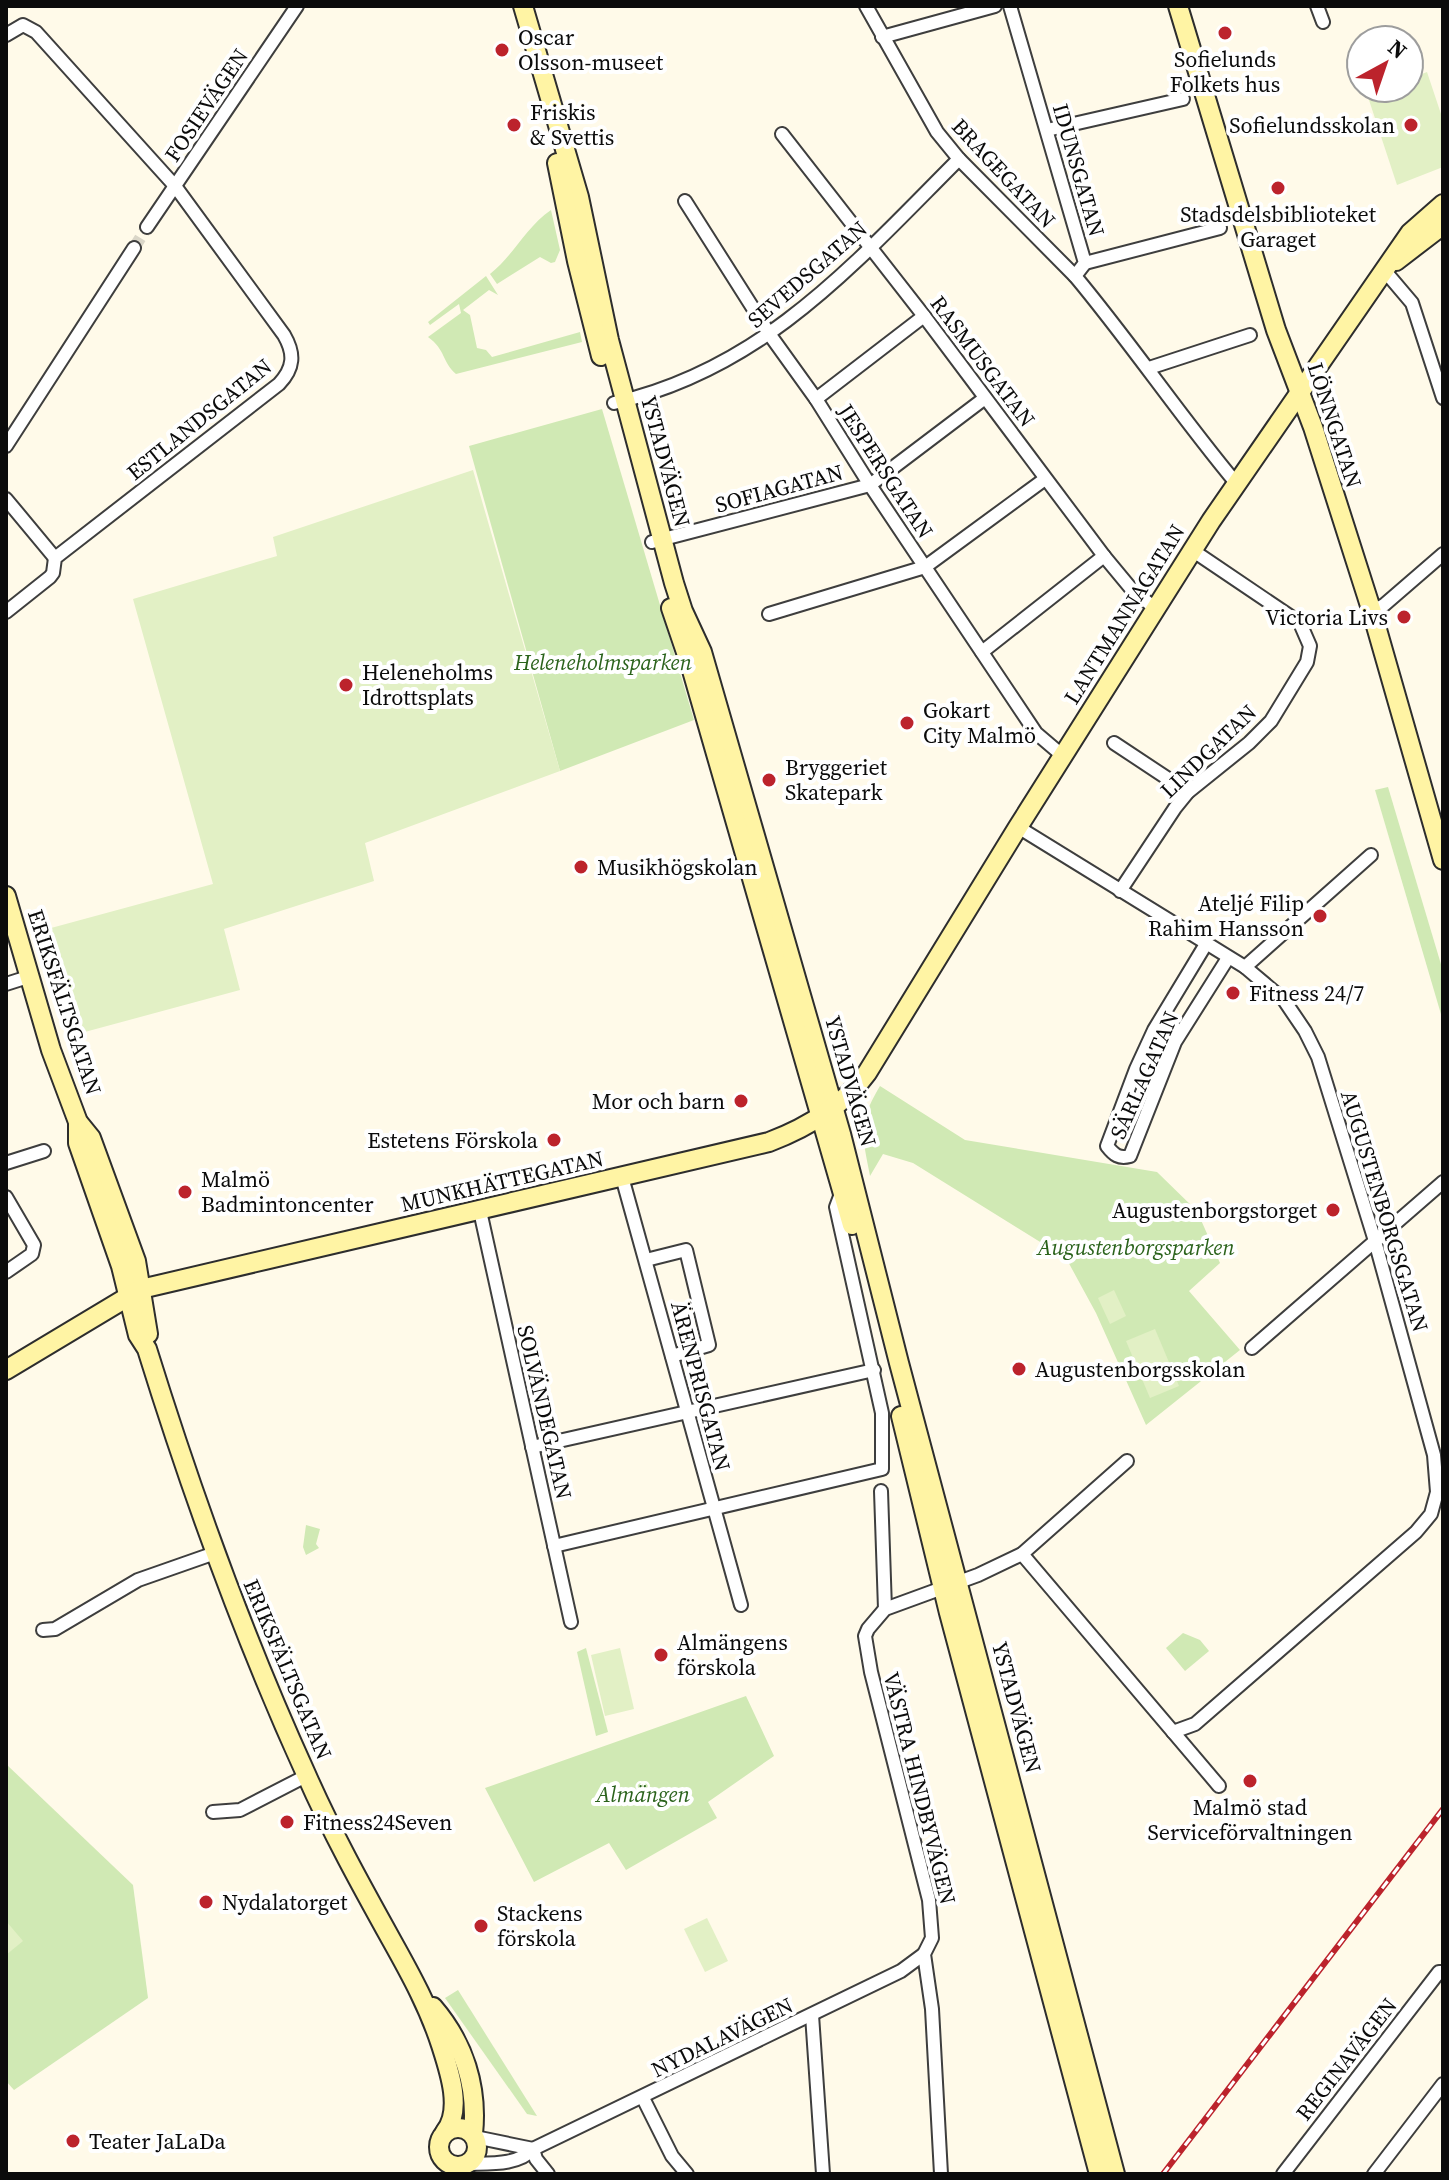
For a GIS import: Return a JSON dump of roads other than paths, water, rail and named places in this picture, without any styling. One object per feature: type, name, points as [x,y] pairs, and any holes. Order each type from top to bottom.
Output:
[{"type":"main road","name":"YSTADVÄGEN","points":[[514,6],[549,129],[577,261],[620,402],[657,541],[828,1111],[1099,2174]]},
{"type":"main road","name":"YSTADVÄGEN","points":[[523,6],[579,197],[620,402]]},
{"type":"main road","name":"LÖNNGATAN","points":[[1178,6],[1276,330],[1300,391],[1438,821],[1443,860]]},
{"type":"main road","name":"LANTMANNAGATAN","points":[[828,1111],[855,1090],[867,1073],[1018,827],[1236,483],[1410,233],[1443,204]]},
{"type":"main road","name":"LANTMANNAGATAN","points":[[1384,270],[1443,225]]},
{"type":"main road","name":"ERIKSFÄLTSGATAN","points":[[6,896],[28,977],[78,1122],[78,1143],[121,1266],[135,1293],[148,1332],[147,1349],[215,1553],[256,1660],[306,1776],[420,1992],[441,2044],[455,2107],[453,2120],[445,2132]]},
{"type":"main road","name":"YSTADVÄGEN","points":[[828,1111],[842,1191],[1115,2174]]},
{"type":"main road","name":"MUNKHÄTTEGATAN","points":[[6,1370],[135,1293],[769,1142],[790,1134],[828,1111]]},
{"type":"main road","name":"ERIKSFÄLTSGATAN","points":[[420,1992],[441,2016],[464,2057],[474,2107],[474,2136]]},
{"type":"main road","points":[[432,2174],[445,2132],[459,2127],[474,2136],[477,2149],[462,2168],[448,2163],[440,2153]]},
{"type":"street","name":"FOSIEVÄGEN","points":[[147,227],[297,6]]},
{"type":"street","name":"BRAGEGATAN","points":[[866,6],[937,132],[959,159],[1075,276]]},
{"type":"street","points":[[882,37],[995,6]]},
{"type":"street","name":"IDUNSGATAN","points":[[1010,6],[1085,263],[1075,276]]},
{"type":"street","points":[[1317,6],[1323,22]]},
{"type":"street","points":[[6,35],[23,25],[36,32],[175,186]]},
{"type":"street","points":[[1047,130],[1183,99]]},
{"type":"street","name":"RASMUSGATAN","points":[[782,134],[924,316],[1104,556],[1133,591],[1155,608]]},
{"type":"street","name":"SEVEDSGATAN","points":[[620,402],[691,378],[770,335],[828,289],[959,159]]},
{"type":"street","name":"ESTLANDSGATAN","points":[[6,612],[50,577],[55,558],[279,384],[290,370],[292,355],[284,335],[175,186]]},
{"type":"street","name":"JESPERSGATAN","points":[[685,201],[770,335],[816,399],[1036,733],[1063,756]]},
{"type":"street","points":[[1085,263],[1220,228]]},
{"type":"street","points":[[6,446],[134,248]]},
{"type":"street","points":[[1384,270],[1412,303],[1443,398]]},
{"type":"street","points":[[1075,276],[1236,483]]},
{"type":"street","points":[[816,399],[924,316]]},
{"type":"street","points":[[1149,368],[1250,335]]},
{"type":"street","name":"SOFIAGATAN","points":[[657,541],[870,485],[985,398]]},
{"type":"street","points":[[769,614],[925,567],[1045,479]]},
{"type":"street","points":[[6,499],[55,558]]},
{"type":"street","name":"LINDGATAN","points":[[1120,891],[1188,792],[1249,743],[1271,721],[1307,662],[1310,646],[1300,623],[1192,550]]},
{"type":"street","points":[[1372,612],[1443,554]]},
{"type":"street","points":[[982,652],[1104,556]]},
{"type":"street","points":[[1114,743],[1188,792]]},
{"type":"street","name":"AUGUSTENBORGSGATAN","points":[[1018,827],[1245,967],[1284,1000],[1305,1031],[1318,1057],[1375,1241],[1434,1455],[1437,1492],[1431,1514]]},
{"type":"street","points":[[1245,967],[1371,855]]},
{"type":"street","name":"SÄRLAGATAN","points":[[1206,944],[1172,998],[1136,1069],[1107,1146],[1114,1154],[1122,1158],[1130,1156],[1175,1042],[1228,958]]},
{"type":"street","points":[[6,984],[28,977]]},
{"type":"street","points":[[6,1163],[44,1151]]},
{"type":"street","name":"ÄRENPRISGATAN","points":[[622,1177],[741,1605]]},
{"type":"street","points":[[1252,1348],[1443,1182]]},
{"type":"street","name":"YSTADVÄGEN","points":[[714,1508],[882,1469],[882,1413],[836,1207],[842,1191]]},
{"type":"street","points":[[6,1197],[34,1245],[32,1254],[6,1272]]},
{"type":"street","name":"SOLVÄNDEGATAN","points":[[480,1211],[571,1622]]},
{"type":"street","points":[[646,1260],[686,1250],[709,1345],[672,1356]]},
{"type":"street","points":[[532,1447],[874,1370]]},
{"type":"street","points":[[881,1491],[885,1609],[1022,1554],[1127,1461]]},
{"type":"street","points":[[554,1546],[714,1508]]},
{"type":"street","points":[[1173,1732],[1195,1724],[1406,1542],[1431,1514],[1443,1524]]},
{"type":"street","points":[[43,1630],[55,1629],[138,1580],[215,1553]]},
{"type":"street","points":[[1022,1554],[1219,1786]]},
{"type":"street","name":"VÄSTRA HINDBYVÄGEN","points":[[885,1609],[873,1620],[865,1636],[871,1672],[929,1900],[932,1938],[924,1954],[932,2009],[941,2174]]},
{"type":"street","points":[[213,1812],[240,1810],[306,1776]]},
{"type":"street","name":"NYDALAVÄGEN","points":[[462,2168],[528,2155],[533,2149],[901,1971],[924,1954]]},
{"type":"street","name":"REGINAVÄGEN","points":[[1283,2174],[1439,1972],[1443,1972]]},
{"type":"street","points":[[812,2015],[823,2174]]},
{"type":"street","points":[[1374,2174],[1443,2084]]},
{"type":"street","points":[[643,2098],[672,2156],[687,2174]]},
{"type":"street","points":[[474,2136],[533,2149],[536,2159],[548,2174]]},
{"type":"tunnel","points":[[134,248],[147,227]]},
{"type":"railway","points":[[1163,2174],[1443,1809]]},
{"type":"place","name":"Sofielunds Folkets hus","points":[[1225,33]]},
{"type":"place","name":"Oscar Olsson-museet","points":[[502,50]]},
{"type":"place","name":"Friskis & Svettis","points":[[514,125]]},
{"type":"place","name":"Sofielundsskolan","points":[[1411,125]]},
{"type":"place","name":"Stadsdelsbiblioteket Garaget","points":[[1278,188]]},
{"type":"place","name":"Victoria Livs","points":[[1404,617]]},
{"type":"place","name":"Heleneholms Idrottsplats","points":[[346,685]]},
{"type":"place","name":"Gokart City Malmö","points":[[907,723]]},
{"type":"place","name":"Bryggeriet Skatepark","points":[[769,780]]},
{"type":"place","name":"Musikhögskolan","points":[[581,867]]},
{"type":"place","name":"Ateljé Filip Rahim Hansson","points":[[1320,916]]},
{"type":"place","name":"Fitness 24/7","points":[[1233,993]]},
{"type":"place","name":"Mor och barn","points":[[741,1101]]},
{"type":"place","name":"Estetens Förskola","points":[[554,1140]]},
{"type":"place","name":"Malmö Badmintoncenter","points":[[185,1192]]},
{"type":"place","name":"Augustenborgstorget","points":[[1333,1210]]},
{"type":"place","name":"Augustenborgsskolan","points":[[1019,1369]]},
{"type":"place","name":"Almängens förskola","points":[[661,1655]]},
{"type":"place","name":"Malmö stad Serviceförvaltningen","points":[[1250,1781]]},
{"type":"place","name":"Fitness24Seven","points":[[287,1822]]},
{"type":"place","name":"Nydalatorget","points":[[206,1902]]},
{"type":"place","name":"Stackens förskola","points":[[481,1926]]},
{"type":"place","name":"Teater JaLaDa","points":[[73,2141]]},
{"type":"park label","name":"Heleneholmsparken","points":[[603,662]]},
{"type":"park label","name":"Augustenborgsparken","points":[[1136,1247]]},
{"type":"park label","name":"Almängen","points":[[643,1794]]}]
